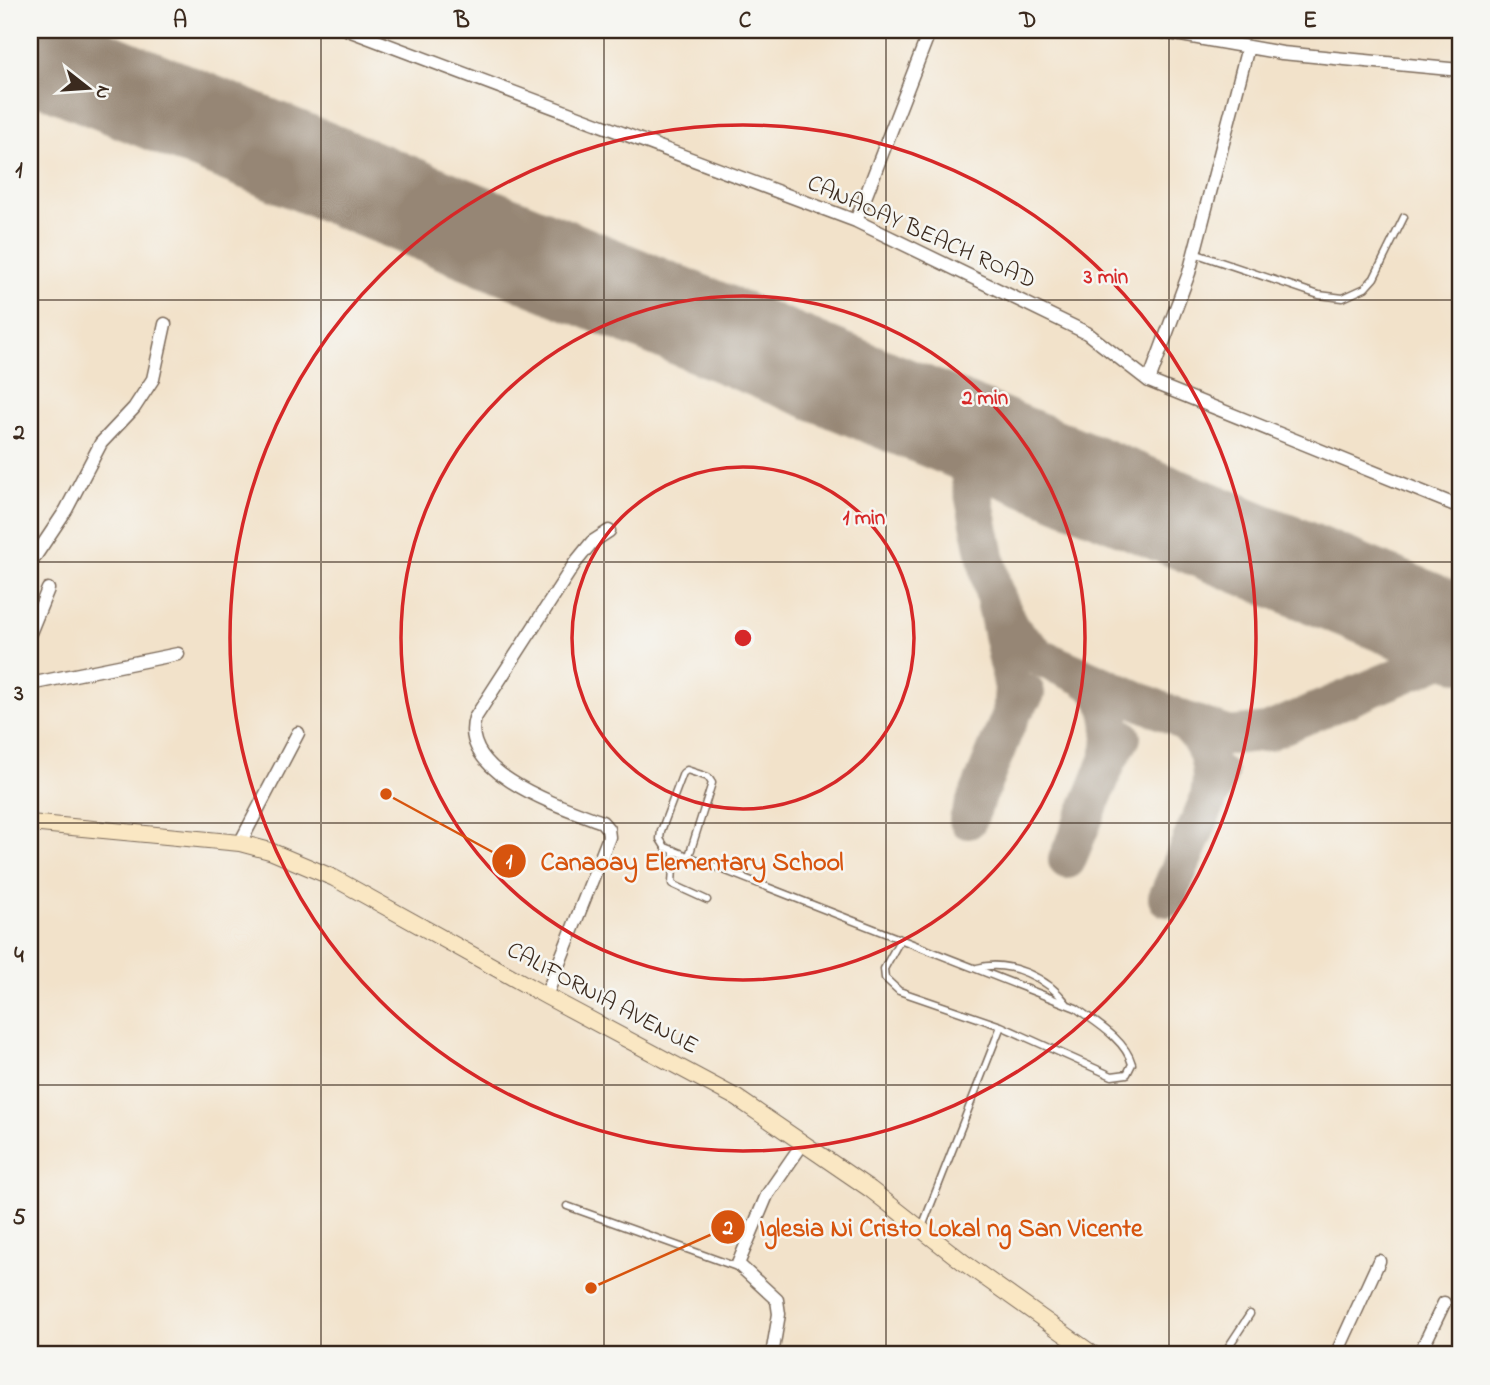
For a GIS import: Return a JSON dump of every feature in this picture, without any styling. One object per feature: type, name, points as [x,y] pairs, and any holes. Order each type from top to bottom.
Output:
[{"type":"street","name":"CANAOAY BEACH ROAD","points":[[348,30],[856,221],[1087,333],[1149,381],[1460,507]]},
{"type":"street","points":[[856,221],[930,30]]},
{"type":"street","points":[[1153,30],[1248,47],[1460,70]]},
{"type":"street","points":[[1149,381],[1194,253],[1248,47]]},
{"type":"street","points":[[30,564],[66,510],[101,443],[134,408],[153,379],[165,324]]},
{"type":"street","points":[[546,996],[609,837],[608,829],[602,822],[517,787],[481,755],[473,741],[472,728],[475,718],[575,563],[592,542],[610,531]]},
{"type":"street","points":[[30,633],[48,589]]},
{"type":"street","points":[[30,684],[178,654]]},
{"type":"street","points":[[240,844],[298,733]]},
{"type":"street","name":"CALIFORNIA AVENUE","points":[[30,823],[240,844],[271,851],[334,877],[546,996],[737,1098],[870,1189],[921,1230],[1094,1355]]},
{"type":"street","points":[[772,1355],[779,1314],[777,1300],[739,1268],[751,1228],[767,1195],[803,1143]]},
{"type":"street","points":[[1337,1355],[1379,1261]]},
{"type":"street","points":[[1419,1355],[1444,1303]]},
{"type":"lane","points":[[1451,30],[1460,31]]},
{"type":"lane","points":[[1194,253],[1319,295],[1343,298],[1365,288],[1374,278],[1404,217]]},
{"type":"lane","points":[[689,856],[712,783],[708,776],[687,770],[683,773],[660,839],[665,847],[1068,1005],[1104,1028],[1124,1047],[1132,1064],[1127,1074],[1112,1076],[1001,1026],[892,986],[884,969],[900,940]]},
{"type":"lane","points":[[674,850],[672,884],[707,900]]},
{"type":"lane","points":[[975,968],[1002,964],[1055,987],[1068,1005]]},
{"type":"lane","points":[[921,1230],[1001,1026]]},
{"type":"lane","points":[[567,1206],[739,1268]]},
{"type":"lane","points":[[1223,1355],[1250,1314]]},
{"type":"taxiway","points":[[927,417],[953,437],[969,474],[1013,688],[1011,714]]},
{"type":"taxiway","points":[[969,474],[969,462],[978,449],[987,446],[1012,451]]},
{"type":"taxiway","points":[[992,586],[1011,630],[1041,658],[1181,719],[1230,736],[1267,732],[1460,651]]},
{"type":"taxiway","points":[[1415,616],[1446,634],[1448,645],[1436,658]]},
{"type":"taxiway","points":[[1083,677],[1093,684],[1106,702],[1112,735],[1109,758]]},
{"type":"taxiway","points":[[968,820],[1011,714],[1026,693]]},
{"type":"taxiway","points":[[1180,719],[1196,734],[1207,753],[1211,773],[1209,796]]},
{"type":"taxiway","points":[[1067,860],[1109,758],[1122,737]]},
{"type":"taxiway","points":[[1167,898],[1219,774]]},
{"type":"runway","points":[[30,51],[1460,634]]},
{"type":"place","name":"Canaoay Elementary School","points":[[386,794]]},
{"type":"place","name":"Iglesia Ni Cristo Lokal ng San Vicente","points":[[591,1288]]}]
